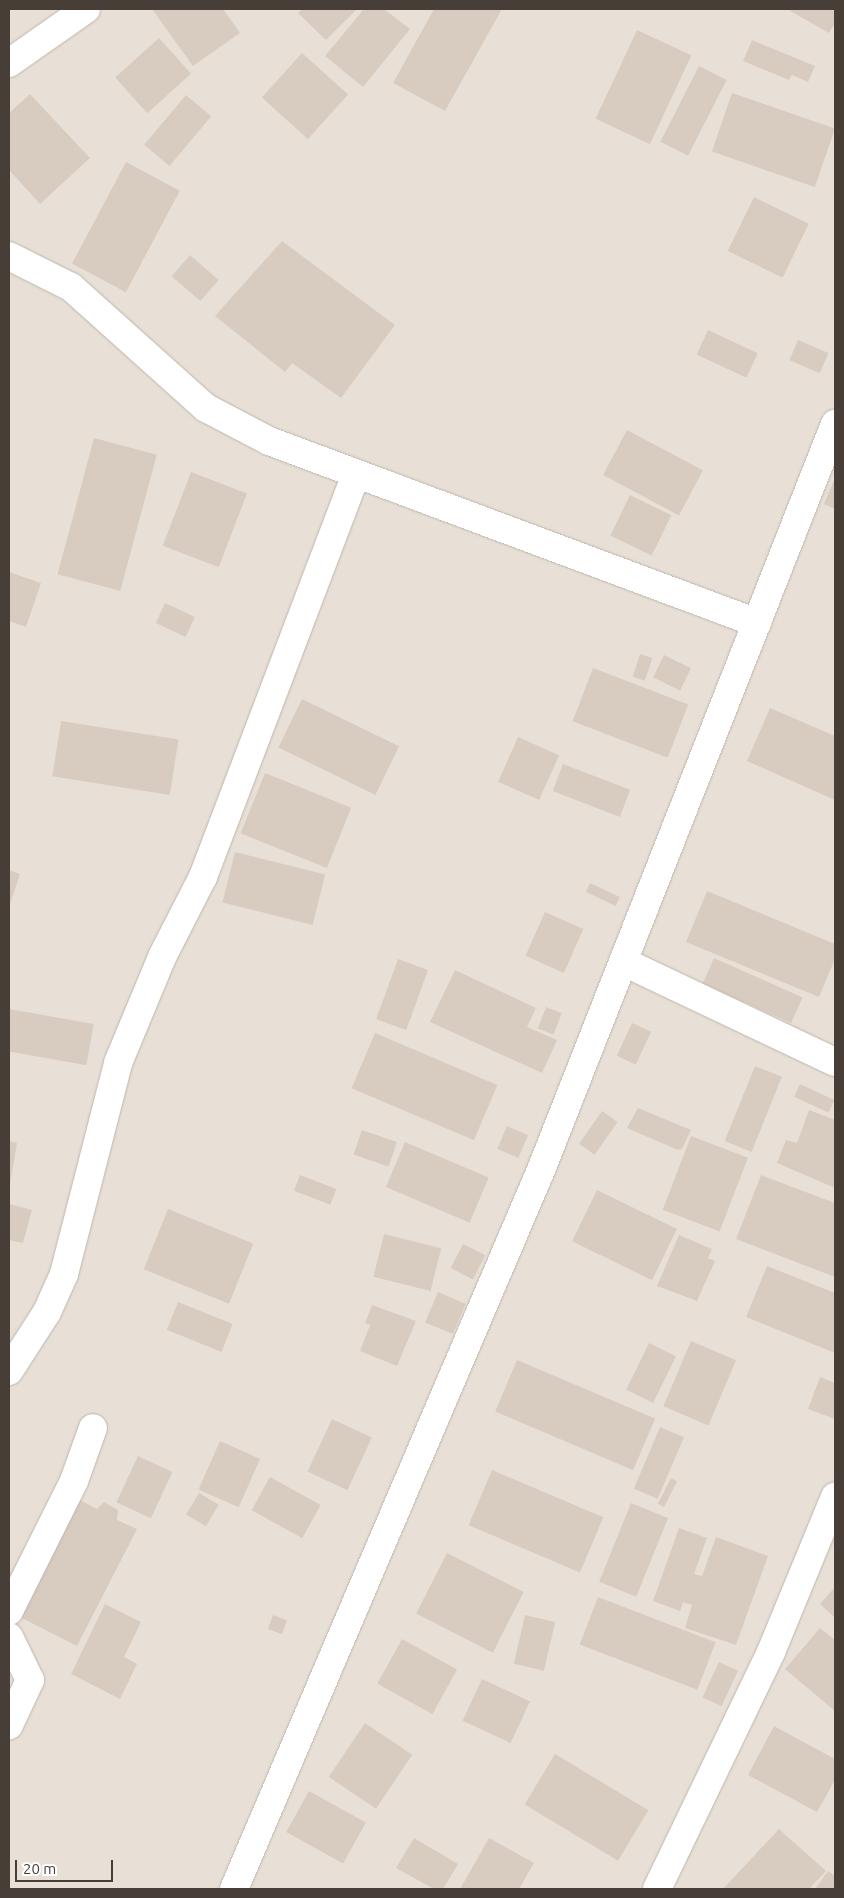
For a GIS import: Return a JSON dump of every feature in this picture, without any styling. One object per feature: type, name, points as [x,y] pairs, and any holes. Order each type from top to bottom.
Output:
[{"type":"street","points":[[9,64],[86,9]]},
{"type":"street","points":[[9,256],[72,287],[206,408],[269,441],[757,623]]},
{"type":"street","points":[[234,1889],[537,1180],[835,424]]},
{"type":"street","points":[[9,1371],[47,1312],[64,1274],[118,1063],[163,955],[203,877],[356,474]]},
{"type":"street","points":[[624,962],[835,1062]]},
{"type":"street","points":[[9,1610],[74,1481],[93,1428]]},
{"type":"street","points":[[657,1889],[771,1652],[835,1497]]},
{"type":"street","points":[[9,1637],[30,1680],[9,1725]]},
{"type":"shaded area","points":[[9,9],[835,9],[835,1889],[9,1889]]},
{"type":"building","points":[[152,9],[223,9],[240,33],[193,66]]},
{"type":"building","points":[[302,9],[357,9],[326,40],[298,13]]},
{"type":"building","points":[[364,9],[384,9],[410,29],[363,87],[325,56]]},
{"type":"building","points":[[434,9],[502,9],[445,111],[393,83]]},
{"type":"building","points":[[787,9],[835,9],[835,23],[829,33]]},
{"type":"building","points":[[637,30],[691,55],[650,144],[596,119]]},
{"type":"building","points":[[159,38],[191,74],[147,113],[115,77]]},
{"type":"building","points":[[752,40],[815,66],[808,82],[792,75],[789,80],[743,61]]},
{"type":"building","points":[[302,53],[348,94],[308,139],[262,98]]},
{"type":"building","points":[[699,66],[727,80],[688,156],[660,142]]},
{"type":"building","points":[[732,93],[835,128],[815,187],[712,152]]},
{"type":"building","points":[[30,94],[90,158],[40,204],[9,170],[9,113]]},
{"type":"building","points":[[186,95],[211,116],[169,166],[144,145]]},
{"type":"building","points":[[126,162],[180,191],[126,292],[72,264]]},
{"type":"building","points":[[754,197],[809,224],[783,278],[728,251]]},
{"type":"building","points":[[282,241],[395,325],[341,398],[292,363],[285,372],[215,316]]},
{"type":"building","points":[[190,255],[219,280],[200,301],[172,276]]},
{"type":"building","points":[[708,330],[758,353],[746,378],[697,354]]},
{"type":"building","points":[[798,340],[828,353],[820,373],[789,360]]},
{"type":"building","points":[[627,430],[703,470],[679,515],[603,475]]},
{"type":"building","points":[[94,438],[157,455],[120,591],[58,574]]},
{"type":"building","points":[[191,472],[247,494],[219,567],[163,546]]},
{"type":"building","points":[[835,478],[835,509],[824,504]]},
{"type":"building","points":[[630,495],[671,515],[652,556],[610,535]]},
{"type":"building","points":[[9,572],[41,583],[26,627],[9,621]]},
{"type":"building","points":[[165,603],[195,617],[186,637],[156,623]]},
{"type":"building","points":[[640,654],[652,658],[645,681],[633,677]]},
{"type":"building","points":[[664,655],[691,668],[680,691],[653,677]]},
{"type":"building","points":[[593,668],[688,705],[668,758],[573,721]]},
{"type":"building","points":[[302,699],[399,746],[375,795],[278,748]]},
{"type":"building","points":[[770,708],[835,736],[835,800],[747,761]]},
{"type":"building","points":[[61,721],[179,740],[170,795],[52,776]]},
{"type":"building","points":[[518,737],[559,755],[539,800],[498,782]]},
{"type":"building","points":[[563,764],[630,790],[620,817],[553,791]]},
{"type":"building","points":[[265,773],[351,808],[327,868],[241,833]]},
{"type":"building","points":[[235,852],[325,874],[313,925],[222,902]]},
{"type":"building","points":[[9,870],[20,874],[9,907]]},
{"type":"building","points":[[590,883],[620,897],[616,906],[586,892]]},
{"type":"building","points":[[707,891],[835,944],[835,959],[819,997],[686,942]]},
{"type":"building","points":[[545,912],[583,929],[564,973],[525,956]]},
{"type":"building","points":[[714,958],[803,997],[791,1023],[703,984]]},
{"type":"building","points":[[398,959],[428,970],[406,1030],[376,1019]]},
{"type":"building","points":[[455,970],[536,1008],[527,1027],[557,1040],[542,1073],[430,1022]]},
{"type":"building","points":[[546,1007],[562,1013],[554,1035],[538,1028]]},
{"type":"building","points":[[9,1009],[94,1024],[86,1065],[9,1052]]},
{"type":"building","points":[[632,1023],[651,1032],[636,1065],[617,1056]]},
{"type":"building","points":[[375,1033],[497,1085],[474,1140],[352,1088]]},
{"type":"building","points":[[755,1066],[782,1077],[752,1152],[725,1141]]},
{"type":"building","points":[[800,1084],[834,1100],[829,1113],[794,1097]]},
{"type":"building","points":[[638,1108],[691,1130],[682,1149],[678,1150],[627,1128]]},
{"type":"building","points":[[809,1110],[835,1120],[835,1188],[777,1163],[786,1140],[797,1143]]},
{"type":"building","points":[[602,1111],[618,1122],[595,1155],[579,1144]]},
{"type":"building","points":[[507,1126],[528,1135],[518,1158],[497,1149]]},
{"type":"building","points":[[362,1130],[397,1142],[389,1167],[354,1155]]},
{"type":"building","points":[[691,1136],[748,1158],[720,1232],[663,1210]]},
{"type":"building","points":[[9,1141],[17,1143],[10,1185],[9,1184]]},
{"type":"building","points":[[405,1142],[489,1178],[470,1223],[386,1187]]},
{"type":"building","points":[[300,1175],[336,1189],[330,1205],[294,1191]]},
{"type":"building","points":[[761,1175],[835,1203],[835,1277],[736,1239]]},
{"type":"building","points":[[597,1190],[677,1229],[652,1280],[572,1241]]},
{"type":"building","points":[[9,1204],[32,1210],[23,1243],[9,1240]]},
{"type":"building","points":[[168,1209],[253,1243],[229,1304],[144,1269]]},
{"type":"building","points":[[384,1234],[441,1248],[431,1291],[373,1277]]},
{"type":"building","points":[[679,1235],[712,1249],[708,1258],[715,1261],[697,1301],[657,1286]]},
{"type":"building","points":[[463,1244],[485,1255],[473,1279],[451,1268]]},
{"type":"building","points":[[767,1266],[835,1293],[835,1353],[746,1317]]},
{"type":"building","points":[[438,1292],[466,1304],[453,1334],[425,1322]]},
{"type":"building","points":[[178,1302],[233,1324],[221,1352],[167,1330]]},
{"type":"building","points":[[372,1305],[416,1321],[397,1366],[360,1351],[370,1325],[365,1323]]},
{"type":"building","points":[[691,1341],[736,1360],[708,1426],[663,1406]]},
{"type":"building","points":[[649,1343],[676,1356],[653,1403],[626,1390]]},
{"type":"building","points":[[517,1360],[655,1419],[633,1470],[495,1412]]},
{"type":"building","points":[[820,1377],[835,1383],[835,1419],[808,1409]]},
{"type":"building","points":[[332,1419],[372,1438],[347,1490],[307,1472]]},
{"type":"building","points":[[660,1427],[684,1437],[658,1499],[634,1489]]},
{"type":"building","points":[[220,1441],[260,1459],[239,1507],[198,1489]]},
{"type":"building","points":[[138,1456],[172,1472],[151,1518],[116,1502]]},
{"type":"building","points":[[492,1470],[603,1517],[580,1573],[469,1525]]},
{"type":"building","points":[[270,1477],[321,1505],[302,1538],[252,1510]]},
{"type":"building","points":[[671,1478],[677,1481],[664,1507],[658,1504]]},
{"type":"building","points":[[199,1493],[219,1505],[206,1526],[186,1514]]},
{"type":"building","points":[[78,1499],[97,1509],[104,1502],[118,1510],[117,1520],[137,1529],[77,1646],[18,1616]]},
{"type":"building","points":[[631,1503],[668,1518],[636,1597],[599,1582]]},
{"type":"building","points":[[679,1528],[707,1538],[694,1574],[702,1576],[716,1537],[768,1556],[736,1645],[685,1628],[692,1605],[683,1602],[680,1611],[653,1601]]},
{"type":"building","points":[[447,1553],[524,1592],[493,1653],[416,1614]]},
{"type":"building","points":[[835,1587],[835,1618],[820,1604]]},
{"type":"building","points":[[598,1597],[716,1642],[697,1690],[580,1645]]},
{"type":"building","points":[[105,1604],[141,1622],[124,1657],[137,1664],[120,1699],[71,1674]]},
{"type":"building","points":[[273,1615],[287,1620],[282,1634],[268,1629]]},
{"type":"building","points":[[525,1615],[555,1622],[544,1671],[514,1664]]},
{"type":"building","points":[[820,1628],[835,1640],[835,1711],[785,1669]]},
{"type":"building","points":[[402,1639],[457,1670],[432,1714],[377,1684]]},
{"type":"building","points":[[719,1662],[738,1671],[722,1706],[703,1697]]},
{"type":"building","points":[[482,1679],[530,1701],[511,1743],[463,1721]]},
{"type":"building","points":[[365,1723],[412,1755],[376,1809],[329,1777]]},
{"type":"building","points":[[774,1726],[835,1759],[835,1780],[817,1812],[748,1775]]},
{"type":"building","points":[[555,1754],[648,1810],[618,1861],[525,1805]]},
{"type":"building","points":[[309,1791],[366,1823],[343,1864],[286,1832]]},
{"type":"building","points":[[779,1829],[826,1871],[809,1889],[723,1889]]},
{"type":"building","points":[[414,1838],[458,1864],[443,1889],[434,1889],[396,1868]]},
{"type":"building","points":[[489,1838],[534,1863],[519,1889],[460,1889]]},
{"type":"building","points":[[828,1871],[835,1876],[835,1889],[815,1889]]}]
